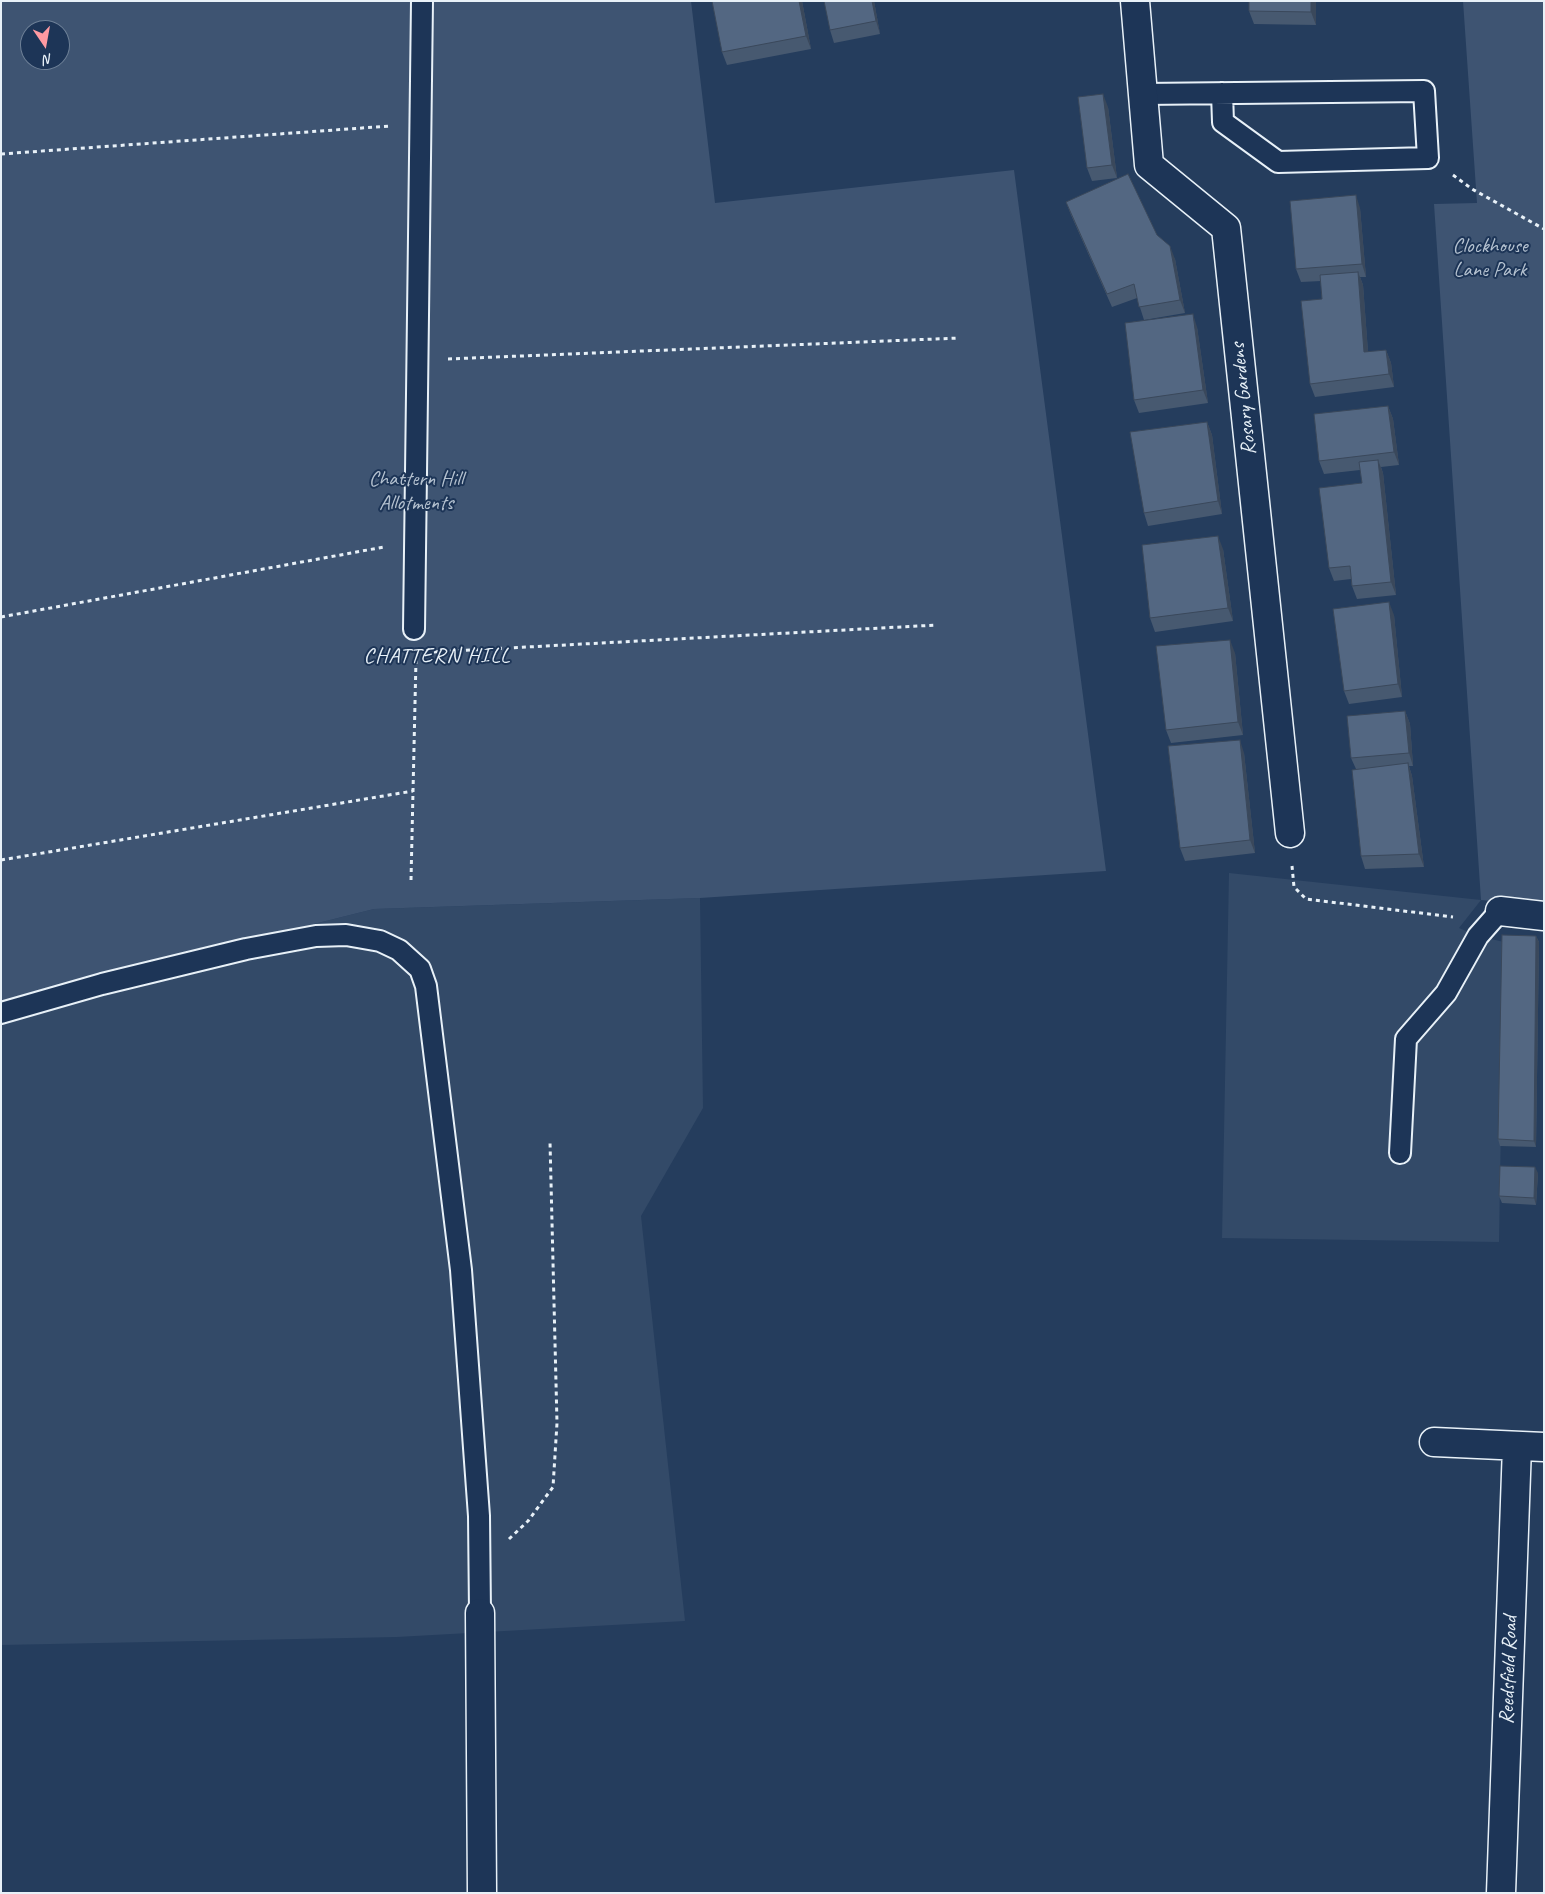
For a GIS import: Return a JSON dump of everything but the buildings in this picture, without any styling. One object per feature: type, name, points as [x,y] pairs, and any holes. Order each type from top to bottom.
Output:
[{"type":"street","name":"Rosary Gardens","points":[[1135,1],[1149,165],[1226,228],[1290,833]]},
{"type":"street","points":[[1500,911],[1544,916]]},
{"type":"street","points":[[1434,1442],[1544,1446]]},
{"type":"street","name":"Reedsfield Road","points":[[1502,1893],[1516,1446]]},
{"type":"street","points":[[480,1613],[482,1893]]},
{"type":"lane","points":[[414,630],[422,1]]},
{"type":"lane","points":[[1143,94],[1424,91],[1428,158],[1278,162],[1223,122],[1222,94]]},
{"type":"lane","points":[[1400,1153],[1406,1039],[1446,993],[1478,936],[1500,911]]},
{"type":"lane","points":[[1,1013],[102,984],[246,948],[316,936],[346,934],[380,941],[399,950],[420,969],[426,986],[461,1276],[479,1516],[480,1613]]},
{"type":"path","points":[[1,154],[421,124]]},
{"type":"path","points":[[1428,158],[1472,189],[1544,229]]},
{"type":"path","points":[[418,361],[959,338]]},
{"type":"path","points":[[1,617],[415,541]]},
{"type":"path","points":[[416,653],[937,625]]},
{"type":"path","points":[[411,880],[416,653],[414,630]]},
{"type":"path","points":[[1,860],[413,791]]},
{"type":"path","points":[[1290,833],[1294,887],[1306,899],[1464,918],[1500,911]]},
{"type":"path","points":[[506,1542],[528,1521],[553,1487],[557,1423],[550,1142]]},
{"type":"shaded area","points":[[1229,873],[1481,900],[1459,928],[1478,936],[1504,942],[1499,1242],[1222,1238]]},
{"type":"shaded area","points":[[700,898],[703,1108],[641,1216],[685,1621],[397,1637],[1,1645],[1,1002],[374,909]]},
{"type":"green space","name":"Chattern Hill Allotments","points":[[1,1],[691,1],[715,203],[1014,170],[1106,871],[700,898],[374,909],[1,1002]]},
{"type":"green space","name":"Clockhouse Lane Park","points":[[1463,1],[1544,1],[1544,906],[1481,900],[1434,204],[1477,203]]},
{"type":"district","name":"CHATTERN HILL","points":[[437,656]]}]
